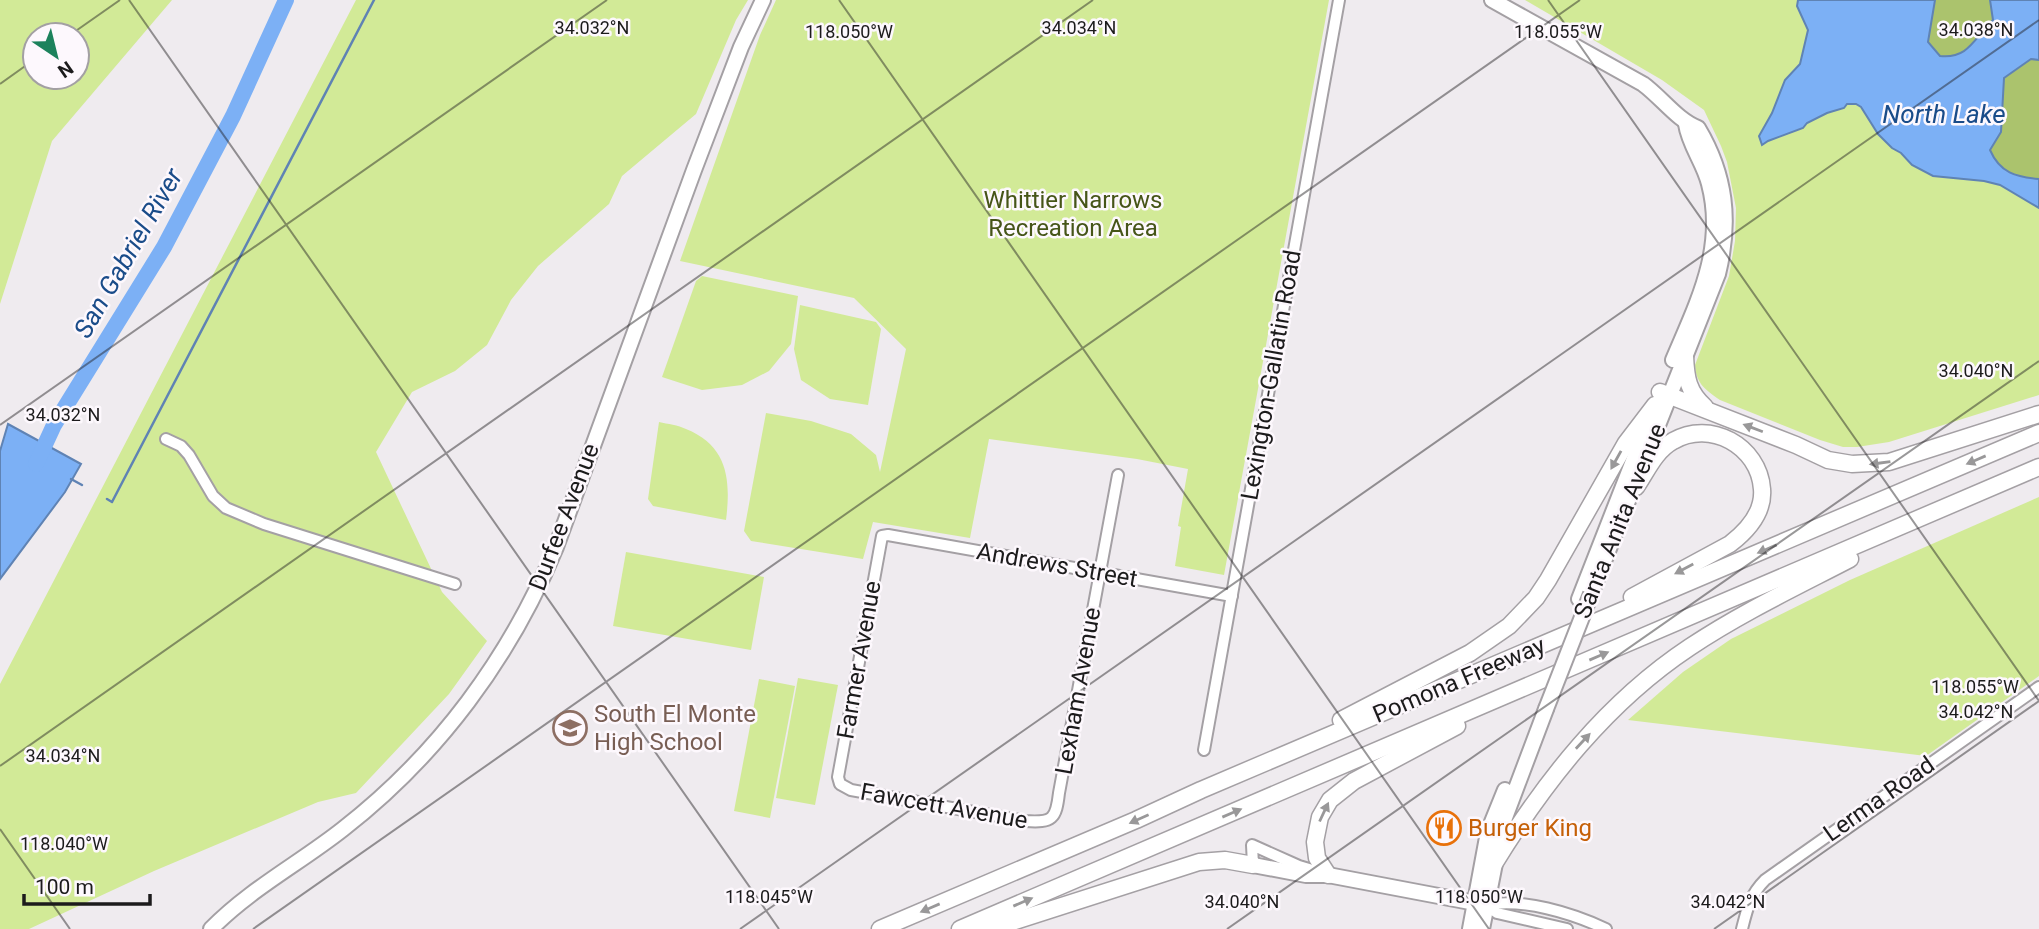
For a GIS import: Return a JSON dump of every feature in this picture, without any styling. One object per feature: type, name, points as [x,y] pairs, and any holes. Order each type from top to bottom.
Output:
[{"type":"highway","points":[[1685,356],[1688,386],[1696,400],[1709,411]]},
{"type":"highway","points":[[1201,790],[1438,671],[1490,641],[1509,625],[1524,612],[1548,580],[1626,443],[1662,397],[1709,411],[1828,460],[1863,465],[1889,462],[2039,414]]},
{"type":"highway","points":[[1551,641],[1730,544],[1744,533],[1755,518],[1762,490],[1758,473],[1750,458],[1738,445],[1715,433],[1684,436],[1672,442],[1659,452],[1636,487]]},
{"type":"highway","name":"Pomona Freeway","points":[[880,929],[2039,433]]},
{"type":"highway","name":"Pomona Freeway","points":[[961,929],[2039,467]]},
{"type":"highway","points":[[1494,864],[1516,827],[1577,747],[1612,711],[1678,656],[1752,610],[1987,489]]},
{"type":"highway","points":[[1328,875],[1317,858],[1315,842],[1320,817],[1330,800],[1354,781],[1545,678]]},
{"type":"highway","points":[[961,929],[1012,922],[1199,862],[1225,860],[1253,865]]},
{"type":"main road","name":"Durfee Avenue","points":[[211,929],[261,887],[326,843],[395,785],[435,743],[504,650],[541,583],[556,547],[709,131],[741,47],[763,0]]},
{"type":"main road","name":"Santa Anita Avenue","points":[[1492,0],[1656,93],[1686,124],[1698,128],[1712,152],[1720,176],[1725,223],[1724,248],[1718,274],[1685,356],[1662,397],[1636,487],[1585,597]]},
{"type":"main road","name":"Santa Anita Avenue","points":[[1482,929],[1480,904],[1488,832],[1585,597],[1709,271],[1714,238],[1714,205],[1709,182],[1688,135],[1686,124]]},
{"type":"main road","name":"Santa Anita Avenue","points":[[1469,929],[1494,864],[1503,823],[1540,711]]},
{"type":"main road","points":[[1253,865],[1328,875],[1480,904]]},
{"type":"street","name":"Lexington-Gallatin Road","points":[[1204,750],[1339,0]]},
{"type":"street","points":[[166,439],[181,446],[189,455],[213,496],[226,508],[264,524],[455,583]]},
{"type":"street","name":"Lexham Avenue","points":[[1048,820],[1056,813],[1118,475]]},
{"type":"street","name":"Andrews Street","points":[[882,536],[1232,596]]},
{"type":"street","name":"Farmer Avenue","points":[[841,784],[838,777],[882,536]]},
{"type":"street","name":"Lerma Road","points":[[1742,929],[1748,902],[1765,880],[2039,687]]},
{"type":"street","name":"Fawcett Avenue","points":[[841,784],[851,790],[1017,820],[1048,820]]},
{"type":"street","points":[[1480,904],[1503,902],[1524,906],[1562,914],[1606,929]]},
{"type":"street","points":[[1480,904],[1497,913],[1567,929]]},
{"type":"street","points":[[1520,918],[1524,906]]},
{"type":"green space","points":[[0,0],[172,0],[52,141],[0,304]]},
{"type":"green space","points":[[356,0],[748,0],[736,20],[696,114],[622,176],[609,204],[538,266],[511,300],[487,345],[455,371],[412,392],[376,452],[442,592],[487,641],[449,694],[356,793],[318,802],[154,871],[29,929],[0,929],[0,684]]},
{"type":"green space","name":"Whittier Narrows Recreation Area","points":[[776,0],[1329,0],[1224,575],[1175,566],[1181,527],[1178,526],[1188,469],[1137,459],[989,439],[970,538],[873,522],[863,559],[751,541],[744,531],[766,413],[811,421],[851,434],[876,455],[880,472],[906,349],[854,298],[680,261],[760,35]]},
{"type":"green space","points":[[1525,0],[2039,0],[2039,395],[1889,442],[1843,447],[1720,400],[1710,393],[1700,382],[1695,365],[1729,276],[1735,241],[1736,208],[1721,146],[1704,110],[1662,80]]},
{"type":"green space","points":[[1935,0],[1990,0],[1993,20],[1965,51],[1940,56],[1928,42]]},
{"type":"green space","points":[[2031,59],[2039,60],[2039,179],[2023,177],[2004,169],[1990,150],[2001,132],[2004,78]]},
{"type":"green space","points":[[702,276],[798,296],[791,344],[769,371],[742,385],[702,390],[662,377],[696,281]]},
{"type":"green space","points":[[800,305],[876,322],[881,329],[868,405],[830,399],[801,380],[794,349]]},
{"type":"green space","points":[[659,422],[680,426],[700,436],[718,455],[727,478],[726,520],[653,506],[648,499]]},
{"type":"green space","points":[[2039,497],[2039,676],[1926,756],[1628,720],[1683,672],[1731,639],[1850,580]]},
{"type":"green space","points":[[626,552],[764,577],[751,650],[613,626]]},
{"type":"green space","points":[[798,678],[838,685],[815,805],[776,798]]},
{"type":"green space","points":[[759,679],[795,686],[770,818],[734,811]]},
{"type":"water","name":"North Lake","points":[[1798,0],[1935,0],[1928,42],[1940,56],[1950,56],[1965,51],[1993,20],[1990,0],[2039,0],[2039,60],[2031,59],[2004,78],[2001,132],[1990,150],[2004,169],[2023,177],[2039,179],[2039,208],[2000,185],[1933,176],[1912,165],[1878,134],[1861,107],[1856,104],[1847,104],[1844,108],[1807,123],[1803,128],[1762,145],[1759,136],[1772,113],[1785,80],[1800,64],[1808,30],[1797,6]]},
{"type":"water","points":[[8,424],[81,464],[65,492],[0,579],[0,451]]},
{"type":"waterway","name":"San Gabriel River","points":[[36,464],[54,425],[164,247],[233,116],[286,0]]},
{"type":"waterway","points":[[107,499],[112,502],[374,0]]},
{"type":"waterway","points":[[71,479],[82,485]]},
{"type":"place","name":"South El Monte High School","points":[[570,728]]},
{"type":"place","name":"Burger King","points":[[1444,828]]}]
